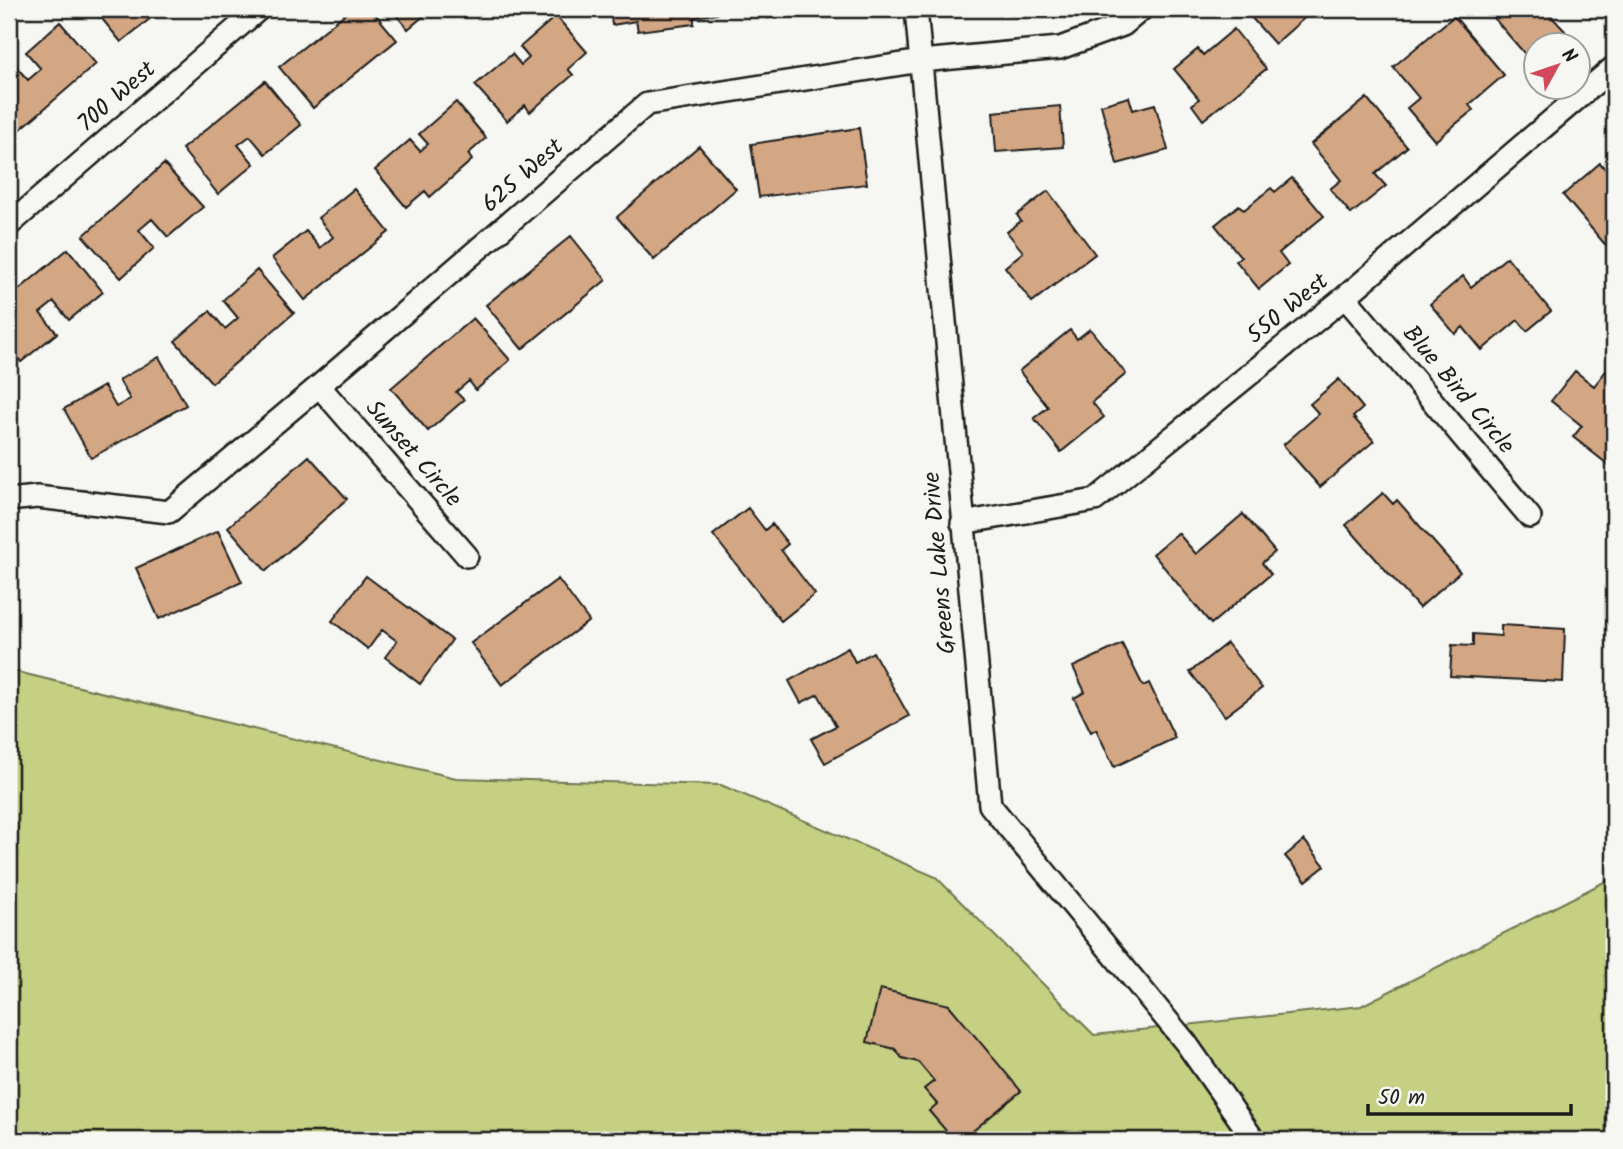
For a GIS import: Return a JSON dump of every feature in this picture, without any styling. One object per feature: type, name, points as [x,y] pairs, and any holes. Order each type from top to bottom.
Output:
[{"type":"street","name":"700 West","points":[[9,225],[260,9]]},
{"type":"street","name":"Greens Lake Drive","points":[[916,9],[990,805],[1186,1043],[1254,1140]]},
{"type":"street","name":"625 West","points":[[9,499],[37,496],[169,512],[647,104],[921,61],[1060,48],[1123,24],[1142,9]]},
{"type":"street","name":"550 West","points":[[962,523],[1095,500],[1345,297],[1614,67]]},
{"type":"street","name":"Blue Bird Circle","points":[[1345,297],[1530,517]]},
{"type":"street","name":"Sunset Circle","points":[[319,386],[467,556]]},
{"type":"green space","points":[[9,670],[456,778],[721,785],[936,877],[1094,1035],[1361,1006],[1614,877],[1614,1140],[9,1140]]},
{"type":"building","points":[[94,9],[162,9],[121,42]]},
{"type":"building","points":[[351,9],[371,9],[397,40],[313,108],[279,67]]},
{"type":"building","points":[[391,9],[432,9],[408,29]]},
{"type":"building","points":[[610,9],[716,9],[717,14],[694,17],[694,24],[638,31],[636,21],[612,25]]},
{"type":"building","points":[[767,9],[833,9],[768,18]]},
{"type":"building","points":[[1258,9],[1306,9],[1310,13],[1275,44],[1250,16]]},
{"type":"building","points":[[1486,9],[1559,9],[1551,16],[1565,31],[1522,32],[1522,51]]},
{"type":"building","points":[[556,16],[587,52],[568,69],[573,75],[530,112],[525,105],[507,121],[475,85],[512,54],[521,65],[529,58],[520,47]]},
{"type":"building","points":[[1454,16],[1504,75],[1469,105],[1473,110],[1435,141],[1407,108],[1419,98],[1393,67]]},
{"type":"building","points":[[60,22],[96,64],[15,134],[9,126],[9,66],[13,63],[28,80],[41,69],[26,52]]},
{"type":"building","points":[[1234,29],[1266,69],[1203,120],[1192,105],[1199,99],[1174,69],[1198,49],[1203,55]]},
{"type":"building","points":[[265,81],[301,125],[265,154],[250,136],[238,145],[254,164],[218,194],[182,149]]},
{"type":"building","points":[[1129,97],[1133,110],[1155,104],[1168,150],[1117,164],[1101,105]]},
{"type":"building","points":[[1367,98],[1407,147],[1375,174],[1386,186],[1351,214],[1330,189],[1341,180],[1311,144]]},
{"type":"building","points":[[456,102],[486,138],[468,154],[472,160],[430,197],[425,191],[406,207],[375,170],[410,140],[420,151],[428,144],[419,134]]},
{"type":"building","points":[[1060,106],[1063,147],[996,152],[993,112]]},
{"type":"building","points":[[859,128],[867,184],[759,197],[751,144]]},
{"type":"building","points":[[699,146],[736,189],[654,260],[617,217]]},
{"type":"building","points":[[1600,163],[1614,179],[1614,255],[1563,195]]},
{"type":"building","points":[[164,164],[203,207],[168,237],[152,219],[139,230],[154,248],[121,278],[83,236]]},
{"type":"building","points":[[1292,178],[1324,216],[1279,253],[1288,265],[1259,289],[1236,261],[1241,257],[1215,225],[1239,205],[1244,210],[1271,188],[1275,192]]},
{"type":"building","points":[[354,189],[389,232],[305,300],[272,258],[306,231],[320,248],[333,237],[318,218]]},
{"type":"building","points":[[1048,191],[1095,254],[1032,302],[1005,267],[1023,252],[1007,232],[1021,221],[1017,215]]},
{"type":"building","points":[[571,236],[606,280],[522,349],[486,305]]},
{"type":"building","points":[[68,249],[103,292],[69,320],[54,302],[40,313],[57,333],[21,362],[9,347],[9,298]]},
{"type":"building","points":[[1507,257],[1551,311],[1527,331],[1518,320],[1482,350],[1463,327],[1455,334],[1430,304],[1463,276],[1471,287]]},
{"type":"building","points":[[257,270],[294,313],[212,383],[175,341],[210,311],[225,329],[238,318],[223,300]]},
{"type":"building","points":[[473,318],[510,360],[476,390],[469,381],[456,392],[464,400],[428,431],[391,388]]},
{"type":"building","points":[[1090,329],[1126,374],[1092,402],[1104,417],[1061,452],[1034,418],[1048,407],[1019,371],[1070,330],[1077,339]]},
{"type":"building","points":[[159,357],[186,405],[91,458],[64,409],[104,386],[116,407],[130,399],[119,380]]},
{"type":"building","points":[[1609,367],[1614,371],[1614,461],[1610,466],[1573,437],[1582,426],[1551,401],[1575,371],[1594,386]]},
{"type":"building","points":[[1339,379],[1363,408],[1353,417],[1374,441],[1320,487],[1283,445],[1319,414],[1310,404]]},
{"type":"building","points":[[309,456],[347,499],[266,571],[228,527]]},
{"type":"building","points":[[1383,493],[1393,504],[1397,500],[1460,572],[1419,608],[1346,525]]},
{"type":"building","points":[[748,508],[765,530],[772,524],[788,544],[781,550],[815,594],[781,621],[713,535]]},
{"type":"building","points":[[1243,514],[1275,552],[1262,563],[1271,574],[1211,624],[1153,554],[1178,533],[1196,554]]},
{"type":"building","points":[[218,531],[242,582],[159,619],[136,568]]},
{"type":"building","points":[[366,576],[452,640],[420,684],[385,657],[397,641],[382,630],[368,649],[332,621]]},
{"type":"building","points":[[558,579],[589,621],[502,685],[471,643]]},
{"type":"building","points":[[1501,625],[1565,629],[1563,682],[1450,676],[1452,645],[1473,646],[1473,634],[1501,636]]},
{"type":"building","points":[[1227,643],[1262,688],[1225,716],[1190,672]]},
{"type":"building","points":[[1122,644],[1143,686],[1149,683],[1175,738],[1114,767],[1096,729],[1091,732],[1074,698],[1085,692],[1073,667]]},
{"type":"building","points":[[848,648],[855,662],[873,652],[909,716],[825,763],[811,739],[836,726],[818,694],[801,703],[789,681]]},
{"type":"building","points":[[1304,840],[1325,866],[1306,881],[1285,856]]},
{"type":"building","points":[[880,989],[949,1005],[1021,1091],[962,1140],[954,1140],[929,1111],[937,1104],[924,1089],[934,1081],[918,1062],[902,1058],[895,1049],[867,1042]]}]
